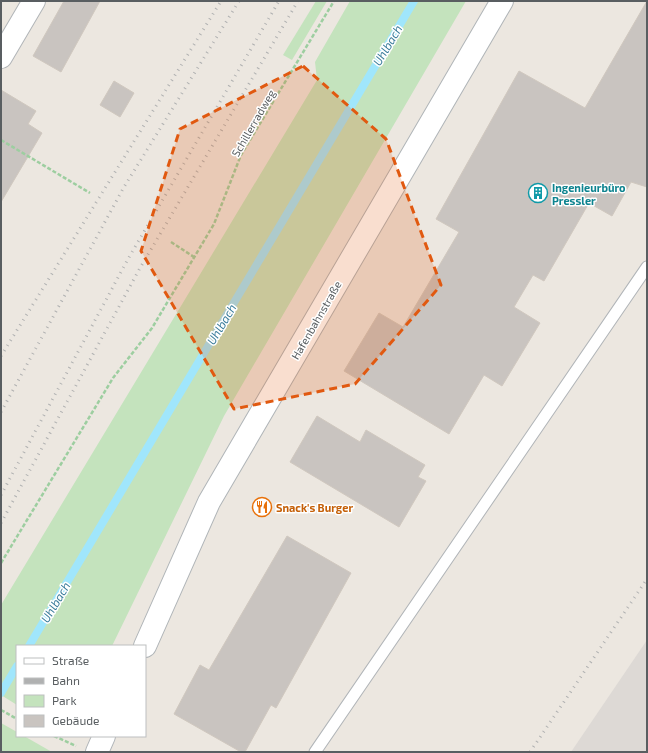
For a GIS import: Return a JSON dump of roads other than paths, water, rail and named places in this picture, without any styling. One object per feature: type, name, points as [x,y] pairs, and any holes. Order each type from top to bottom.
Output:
[{"type":"main road","points":[[1,57],[34,1]]},
{"type":"main road","name":"Hafenbahnstraße","points":[[145,645],[209,502],[502,1]]},
{"type":"main road","points":[[97,752],[104,737]]},
{"type":"lane","points":[[315,752],[647,267]]},
{"type":"waterway","name":"Uhlbach","points":[[30,645],[414,1]]},
{"type":"waterway","name":"Uhlbach","points":[[1,693],[16,668]]},
{"type":"railway","points":[[1,356],[221,1]]},
{"type":"railway","points":[[1,412],[124,187],[239,1]]},
{"type":"railway","points":[[1,495],[128,259],[279,1]]},
{"type":"railway","points":[[1,523],[140,268],[298,1]]},
{"type":"railway","points":[[530,752],[647,579]]},
{"type":"place","name":"Ingenieurbüro Pressler","points":[[538,193]]},
{"type":"place","name":"Snack's Burger","points":[[262,507]]}]
